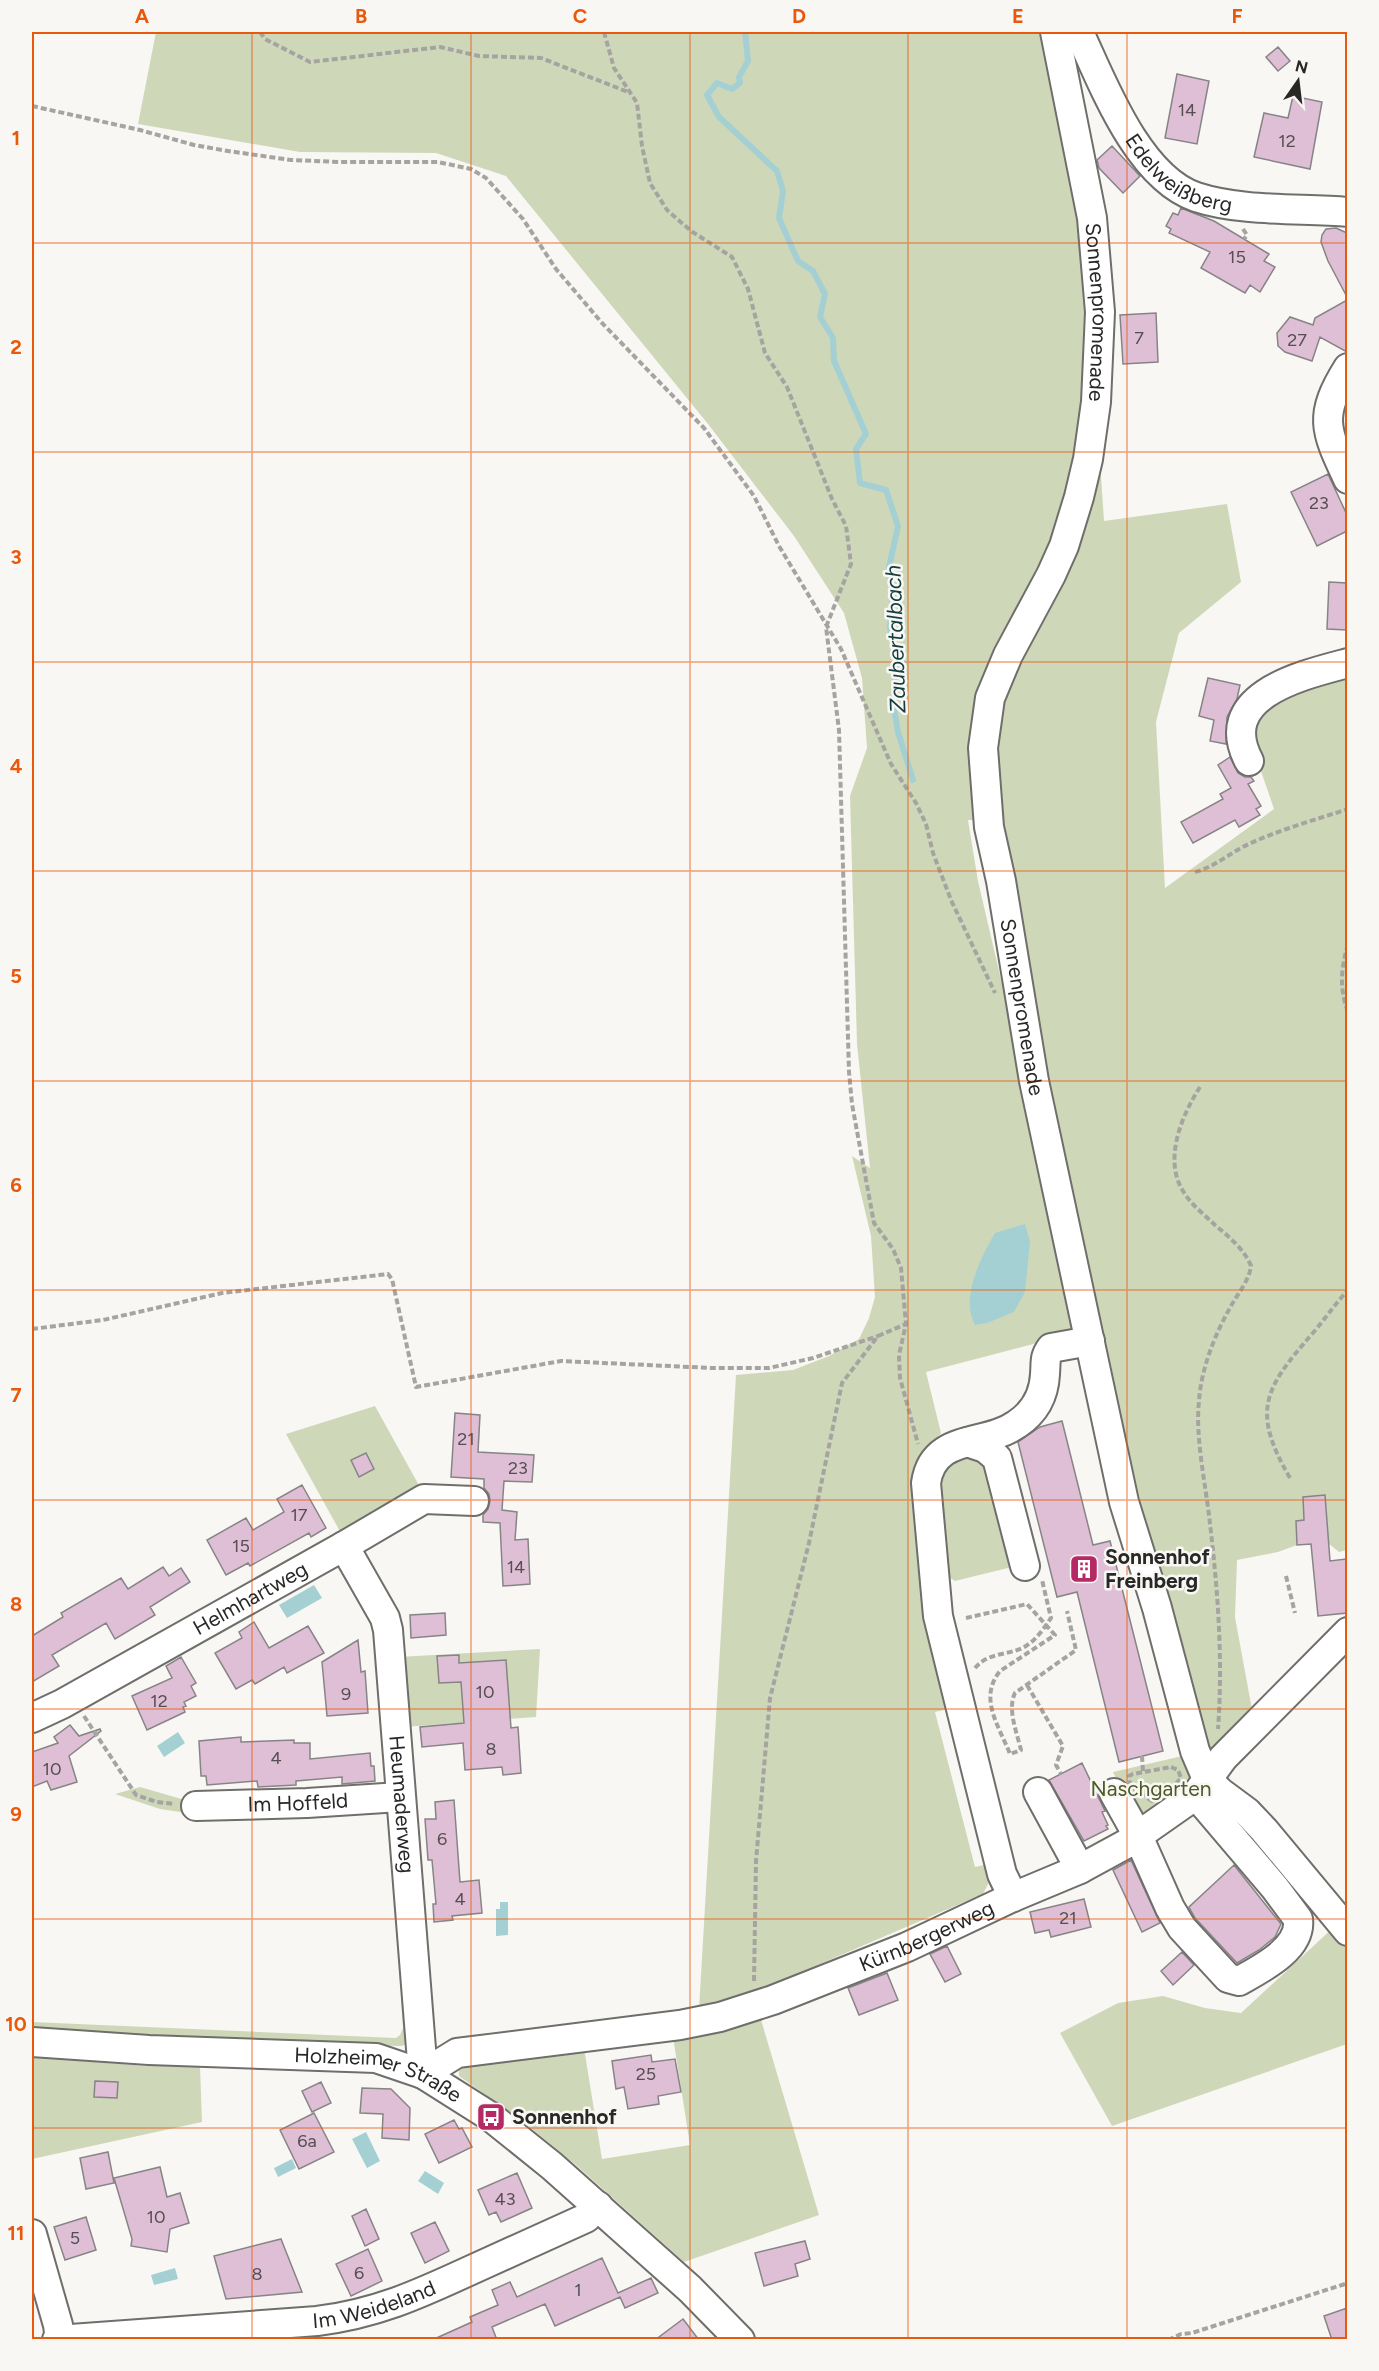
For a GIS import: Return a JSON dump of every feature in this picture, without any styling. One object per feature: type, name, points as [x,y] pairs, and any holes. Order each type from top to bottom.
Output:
[{"type":"street","name":"Sonnenpromenade","points":[[1055,32],[1092,218],[1098,279],[1100,342],[1092,431],[1072,522],[1051,575],[1008,655],[990,698],[983,748],[989,827],[1002,881],[1034,1081],[1128,1521],[1157,1608],[1195,1751],[1201,1787],[1220,1792],[1246,1812],[1264,1830],[1347,1931]]},
{"type":"street","name":"Edelweißberg","points":[[1079,32],[1130,134],[1159,172],[1182,190],[1229,204],[1347,212]]},
{"type":"street","points":[[1347,368],[1332,395],[1326,423],[1329,437],[1347,479]]},
{"type":"street","points":[[1249,760],[1244,752],[1240,736],[1246,714],[1254,702],[1284,683],[1347,663]]},
{"type":"street","points":[[1013,1897],[1002,1874],[938,1616],[926,1483],[933,1461],[940,1453],[967,1442],[997,1435],[1014,1426],[1032,1412],[1042,1396],[1045,1356],[1051,1348],[1090,1341]]},
{"type":"street","points":[[967,1442],[985,1448],[997,1458],[1034,1572]]},
{"type":"street","name":"Helmhartweg","points":[[32,1718],[73,1698],[344,1546],[424,1498],[474,1501]]},
{"type":"street","name":"Heumaderweg","points":[[344,1546],[385,1618],[388,1630],[423,2074]]},
{"type":"street","name":"Kürnbergerweg","points":[[423,2074],[457,2053],[680,2025],[720,2017],[773,2000],[907,1947],[1013,1897],[1080,1869],[1138,1836],[1201,1787],[1235,1745],[1347,1632]]},
{"type":"street","points":[[1114,1793],[1138,1836],[1170,1908],[1182,1928],[1228,1978],[1239,1981],[1272,1960],[1293,1940],[1299,1927],[1298,1919],[1201,1787]]},
{"type":"street","points":[[1038,1792],[1080,1869]]},
{"type":"street","name":"Im Hoffeld","points":[[196,1806],[307,1803],[400,1797]]},
{"type":"street","name":"Holzheimer Straße","points":[[32,2042],[149,2050],[376,2058],[423,2074],[491,2117],[598,2206],[690,2289],[740,2340]]},
{"type":"street","name":"Im Weideland","points":[[59,2339],[344,2318],[380,2309],[410,2298],[586,2218],[598,2206]]},
{"type":"street","points":[[32,2234],[58,2325],[59,2339]]},
{"type":"path","points":[[260,32],[265,39],[310,62],[440,47],[479,56],[541,58],[628,93]]},
{"type":"path","points":[[604,32],[614,68],[637,104],[642,146],[650,183],[667,210],[691,231],[732,257],[748,288],[765,353],[787,387],[832,499],[846,526],[851,564],[826,627],[839,730],[849,1072],[852,1104],[874,1224],[893,1249],[901,1268],[906,1324],[899,1355],[900,1378],[920,1454],[933,1461]]},
{"type":"path","points":[[32,106],[140,130],[194,145],[291,160],[438,162],[471,169],[486,178],[524,219],[556,269],[602,323],[704,428],[754,496],[779,546],[841,649],[891,764],[916,803],[926,824],[933,853],[951,900],[992,990],[1013,1011],[1024,1013]]},
{"type":"path","points":[[1195,872],[1206,869],[1248,844],[1347,809]]},
{"type":"path","points":[[1347,944],[1341,975],[1347,1012]]},
{"type":"path","points":[[1200,1087],[1188,1107],[1178,1133],[1175,1160],[1179,1183],[1189,1201],[1231,1239],[1251,1266],[1250,1274],[1225,1316],[1215,1340],[1199,1399],[1200,1432],[1218,1615],[1220,1696],[1216,1737]]},
{"type":"path","points":[[32,1329],[103,1320],[222,1293],[388,1274],[392,1279],[416,1387],[561,1361],[712,1368],[769,1368],[813,1358],[906,1324]]},
{"type":"path","points":[[1290,1479],[1270,1440],[1267,1414],[1271,1393],[1275,1382],[1290,1359],[1347,1290]]},
{"type":"path","points":[[754,1986],[756,1861],[770,1698],[809,1543],[842,1383],[878,1336]]},
{"type":"path","points":[[1016,1651],[1035,1639],[1052,1618],[1034,1572]]},
{"type":"path","points":[[1286,1576],[1295,1613]]},
{"type":"path","points":[[966,1618],[1027,1604],[1055,1635],[1000,1671],[994,1679],[988,1699],[1010,1754],[1021,1750],[1012,1700],[1015,1693],[1076,1650],[1067,1611]]},
{"type":"path","points":[[1027,1685],[1063,1746],[1056,1765],[1061,1774]]},
{"type":"path","points":[[73,1698],[136,1795],[156,1802],[196,1806]]},
{"type":"path","points":[[1143,1756],[1143,1772]]},
{"type":"path","points":[[1171,1767],[1178,1770],[1181,1778],[1162,1799],[1152,1801],[1134,1790],[1128,1781],[1129,1776],[1143,1772],[1171,1767]]},
{"type":"path","points":[[1168,2340],[1347,2283]]},
{"type":"green space","points":[[156,32],[1049,32],[1092,275],[1093,356],[1104,521],[1227,504],[1241,582],[1179,633],[1156,722],[1165,888],[1274,809],[1248,733],[1255,711],[1347,671],[1347,1550],[1339,1552],[1328,1543],[1297,1545],[1278,1552],[1237,1560],[1235,1617],[1253,1715],[1212,1761],[1138,1528],[991,820],[968,820],[978,881],[1083,1331],[926,1372],[941,1433],[926,1451],[949,1709],[935,1712],[975,1867],[989,1864],[991,1878],[983,1894],[748,1995],[699,2009],[736,1375],[793,1370],[829,1356],[859,1339],[869,1318],[875,1297],[871,1236],[852,1156],[870,1168],[857,1044],[850,796],[867,748],[862,678],[844,613],[794,536],[708,424],[506,176],[436,153],[300,152],[138,124]]},
{"type":"green space","points":[[375,1406],[421,1489],[342,1535],[286,1434]]},
{"type":"green space","points":[[963,1456],[981,1463],[993,1475],[1016,1566],[955,1581],[944,1574],[935,1480],[940,1467]]},
{"type":"green space","points":[[540,1649],[536,1717],[404,1727],[398,1657]]},
{"type":"green space","name":"Naschgarten","points":[[1191,1754],[1196,1778],[1145,1814],[1129,1801],[1113,1772]]},
{"type":"green space","points":[[140,1787],[185,1800],[391,1808],[408,2044],[401,2046],[161,2041],[32,2031],[32,2022],[396,2038],[400,2035],[403,2028],[389,1813],[385,1809],[194,1814],[160,1809],[115,1794]]},
{"type":"green space","points":[[1335,1926],[1347,1940],[1347,2044],[1112,2126],[1060,2033],[1118,2003],[1163,1996],[1205,2008],[1241,2013]]},
{"type":"green space","points":[[759,2013],[819,2215],[684,2262],[576,2165],[521,2120],[459,2076],[462,2067],[584,2048],[602,2159],[690,2145],[673,2037]]},
{"type":"green space","points":[[32,2057],[146,2066],[200,2066],[202,2122],[32,2159]]},
{"type":"water","points":[[1025,1224],[1030,1241],[1025,1292],[1014,1312],[987,1323],[975,1325],[971,1314],[971,1290],[984,1254],[995,1233]]},
{"type":"water","points":[[314,1585],[322,1598],[287,1618],[279,1605]]},
{"type":"water","points":[[178,1732],[185,1743],[164,1757],[157,1746]]},
{"type":"water","points":[[500,1902],[508,1902],[508,1935],[496,1936],[496,1909],[500,1909]]},
{"type":"water","points":[[366,2132],[380,2161],[367,2168],[352,2139]]},
{"type":"water","points":[[292,2159],[296,2168],[278,2177],[274,2168]]},
{"type":"water","points":[[425,2171],[444,2183],[438,2194],[418,2181]]},
{"type":"water","points":[[175,2268],[178,2279],[154,2285],[151,2275]]},
{"type":"building","points":[[1278,47],[1290,61],[1278,71],[1266,57]]},
{"type":"building","points":[[1177,74],[1209,81],[1197,144],[1165,138]]},
{"type":"building","points":[[1293,96],[1322,102],[1310,169],[1254,157],[1264,113],[1288,118]]},
{"type":"building","points":[[1112,146],[1140,176],[1123,193],[1099,168],[1097,160]]},
{"type":"building","points":[[1181,208],[1214,221],[1269,254],[1264,261],[1275,267],[1260,292],[1250,285],[1245,293],[1201,268],[1210,252],[1169,233],[1171,229],[1166,226],[1173,213],[1178,215]]},
{"type":"building","points":[[1336,228],[1347,233],[1347,297],[1321,242],[1326,229]]},
{"type":"building","points":[[1347,300],[1347,352],[1320,337],[1312,361],[1285,352],[1278,346],[1277,333],[1290,317],[1313,325],[1315,318]]},
{"type":"building","points":[[1156,313],[1158,362],[1123,364],[1120,315]]},
{"type":"building","points":[[1328,474],[1347,515],[1347,531],[1317,546],[1291,492]]},
{"type":"building","points":[[1329,582],[1347,583],[1347,630],[1327,629]]},
{"type":"building","points":[[1208,678],[1240,685],[1237,699],[1227,717],[1226,744],[1210,741],[1214,720],[1199,716]]},
{"type":"building","points":[[1230,757],[1238,773],[1251,777],[1254,781],[1248,784],[1261,806],[1256,809],[1260,815],[1239,827],[1235,820],[1193,843],[1181,822],[1223,799],[1220,794],[1231,788],[1218,765]]},
{"type":"building","points":[[455,1413],[480,1415],[478,1452],[534,1455],[532,1482],[504,1481],[502,1510],[517,1512],[515,1540],[528,1539],[530,1584],[503,1586],[500,1523],[483,1522],[483,1515],[490,1501],[489,1494],[484,1488],[484,1479],[451,1477]]},
{"type":"building","name":"Sonnenhof Freinberg","points":[[1062,1421],[1093,1545],[1110,1541],[1163,1751],[1119,1762],[1077,1592],[1057,1597],[1018,1442],[1040,1427]]},
{"type":"building","points":[[366,1453],[374,1469],[359,1477],[351,1460]]},
{"type":"building","points":[[302,1485],[326,1528],[311,1537],[309,1533],[250,1566],[248,1563],[226,1575],[207,1540],[246,1518],[253,1530],[284,1512],[277,1499]]},
{"type":"building","points":[[1325,1495],[1330,1561],[1346,1559],[1347,1613],[1318,1616],[1311,1544],[1297,1545],[1296,1521],[1304,1520],[1303,1497]]},
{"type":"building","points":[[163,1567],[169,1576],[181,1568],[190,1582],[150,1607],[155,1615],[115,1639],[106,1623],[52,1655],[59,1666],[32,1682],[32,1636],[63,1617],[61,1613],[121,1578],[128,1589]]},
{"type":"building","points":[[445,1613],[446,1635],[411,1638],[410,1615]]},
{"type":"building","points":[[254,1622],[269,1648],[308,1626],[324,1653],[287,1673],[284,1667],[255,1684],[252,1680],[236,1689],[215,1653],[242,1638],[239,1632]]},
{"type":"building","points":[[358,1640],[361,1672],[365,1671],[368,1713],[327,1716],[322,1662]]},
{"type":"building","points":[[459,1655],[459,1663],[506,1660],[511,1728],[518,1727],[521,1773],[503,1775],[502,1767],[465,1770],[463,1743],[422,1747],[420,1727],[464,1723],[461,1682],[439,1683],[437,1656]]},
{"type":"building","points":[[181,1657],[196,1683],[191,1686],[196,1696],[184,1702],[185,1712],[147,1730],[132,1696],[172,1678],[166,1666]]},
{"type":"building","points":[[70,1725],[79,1736],[100,1729],[101,1731],[69,1756],[77,1782],[51,1790],[47,1781],[32,1787],[32,1752],[58,1743],[54,1737]]},
{"type":"building","points":[[241,1737],[241,1742],[294,1740],[294,1743],[310,1743],[310,1759],[370,1753],[375,1781],[342,1784],[342,1777],[296,1781],[296,1785],[258,1787],[257,1781],[207,1785],[206,1776],[201,1776],[199,1741]]},
{"type":"building","points":[[1082,1763],[1105,1811],[1102,1812],[1108,1825],[1106,1826],[1108,1829],[1084,1841],[1049,1780]]},
{"type":"building","points":[[454,1800],[460,1882],[479,1880],[482,1913],[452,1916],[453,1920],[434,1922],[433,1904],[436,1904],[432,1860],[428,1860],[425,1819],[436,1819],[435,1802]]},
{"type":"building","points":[[1131,1860],[1160,1923],[1142,1932],[1113,1870]]},
{"type":"building","points":[[1234,1865],[1281,1924],[1275,1937],[1237,1963],[1195,1918],[1189,1907]]},
{"type":"building","points":[[1084,1899],[1091,1927],[1051,1937],[1049,1930],[1035,1933],[1030,1912]]},
{"type":"building","points":[[947,1946],[961,1974],[945,1982],[930,1954]]},
{"type":"building","points":[[1182,1952],[1194,1965],[1173,1985],[1161,1971]]},
{"type":"building","points":[[887,1973],[898,2000],[859,2015],[848,1988]]},
{"type":"building","points":[[651,2055],[652,2062],[675,2059],[681,2092],[658,2096],[659,2104],[628,2109],[624,2087],[616,2089],[612,2061]]},
{"type":"building","points":[[95,2081],[118,2082],[117,2098],[94,2097]]},
{"type":"building","points":[[321,2082],[331,2103],[312,2112],[302,2091]]},
{"type":"building","points":[[362,2088],[391,2089],[410,2108],[409,2140],[382,2138],[383,2114],[360,2113]]},
{"type":"building","points":[[314,2113],[334,2152],[299,2169],[280,2130]]},
{"type":"building","points":[[454,2120],[459,2129],[462,2128],[472,2147],[439,2163],[425,2134]]},
{"type":"building","points":[[108,2152],[114,2183],[86,2189],[80,2158]]},
{"type":"building","points":[[160,2167],[167,2197],[180,2193],[189,2223],[170,2229],[167,2252],[131,2246],[132,2239],[114,2178]]},
{"type":"building","points":[[517,2173],[532,2208],[501,2222],[496,2212],[489,2215],[478,2190]]},
{"type":"building","points":[[366,2209],[379,2239],[365,2246],[352,2216]]},
{"type":"building","points":[[86,2217],[96,2250],[65,2260],[54,2227]]},
{"type":"building","points":[[435,2222],[449,2251],[425,2263],[411,2233]]},
{"type":"building","points":[[281,2239],[302,2292],[226,2299],[214,2256]]},
{"type":"building","points":[[805,2241],[810,2259],[795,2264],[798,2276],[764,2286],[755,2253]]},
{"type":"building","points":[[368,2249],[382,2281],[351,2296],[336,2264]]},
{"type":"building","points":[[602,2258],[618,2293],[651,2278],[658,2293],[625,2308],[620,2297],[555,2326],[545,2304],[492,2327],[497,2340],[432,2340],[472,2322],[470,2317],[498,2305],[492,2290],[510,2282],[517,2297]]},
{"type":"building","points":[[1347,2308],[1347,2340],[1332,2340],[1324,2316]]},
{"type":"building","points":[[683,2319],[699,2340],[655,2340]]},
{"type":"waterway","name":"Zaubertalbach","points":[[745,32],[748,61],[739,77],[740,83],[732,89],[717,83],[707,95],[719,117],[777,171],[783,191],[779,218],[798,261],[813,271],[825,294],[820,317],[833,338],[834,361],[866,434],[856,449],[860,483],[886,490],[898,526],[889,567],[893,595],[890,627],[896,657],[894,709],[898,732],[913,780]]},
{"type":"place","name":"Sonnenhof Freinberg","points":[[1084,1569]]},
{"type":"place","name":"Sonnenhof","points":[[491,2117]]}]
